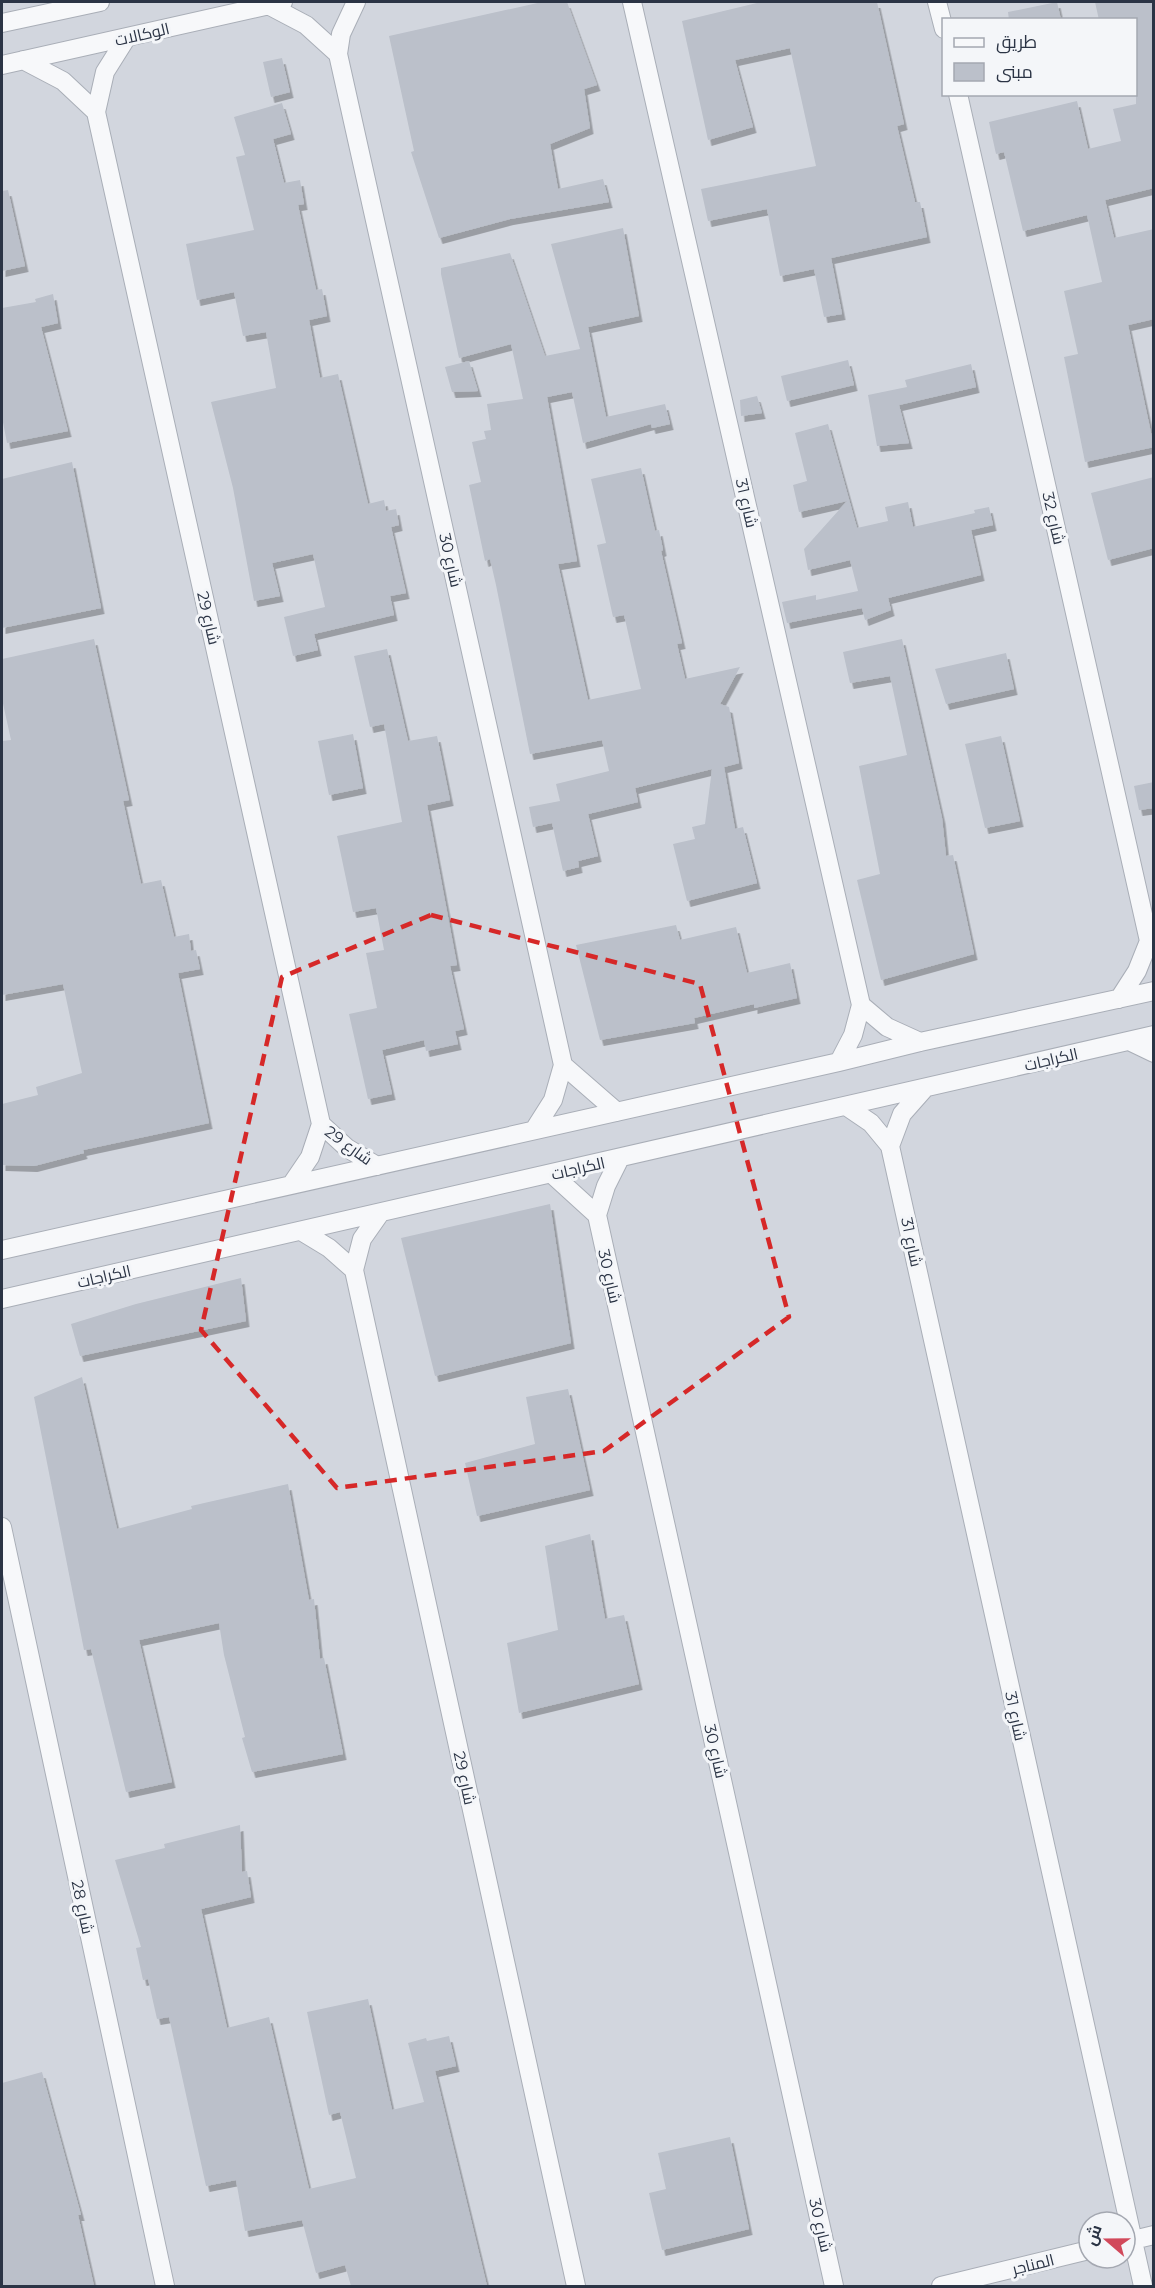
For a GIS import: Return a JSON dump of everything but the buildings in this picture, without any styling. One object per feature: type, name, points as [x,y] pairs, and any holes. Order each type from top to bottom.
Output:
[{"type":"street","points":[[23,18],[36,2]]},
{"type":"street","points":[[2,23],[100,2]]},
{"type":"street","name":"شارع 30","points":[[356,2],[341,34],[338,54],[563,1065],[553,1100],[534,1130]]},
{"type":"street","name":"شارع 31","points":[[632,2],[861,1005],[853,1035],[839,1062]]},
{"type":"street","points":[[937,2],[942,21]]},
{"type":"street","points":[[276,3],[306,25],[338,54]]},
{"type":"street","name":"الوكالات","points":[[2,65],[276,3]]},
{"type":"street","name":"شارع 29","points":[[127,37],[105,72],[96,112],[321,1124],[310,1157],[291,1185]]},
{"type":"street","points":[[23,60],[63,81],[96,112]]},
{"type":"street","name":"شارع 32","points":[[958,96],[1151,943],[1119,999]]},
{"type":"street","points":[[2,1250],[839,1062],[920,1041],[1154,991]]},
{"type":"street","points":[[861,1005],[887,1026],[920,1041]]},
{"type":"street","name":"الكراجات","points":[[2,1299],[1154,1035]]},
{"type":"street","points":[[1129,1041],[1154,1053]]},
{"type":"street","points":[[563,1065],[617,1112]]},
{"type":"street","points":[[890,1146],[902,1114],[925,1088]]},
{"type":"street","name":"شارع 31","points":[[846,1106],[871,1123],[890,1146],[1121,2210]]},
{"type":"street","name":"شارع 29","points":[[321,1124],[347,1148],[377,1166]]},
{"type":"street","name":"شارع 30","points":[[620,1158],[606,1186],[597,1215],[834,2286]]},
{"type":"street","points":[[552,1174],[597,1215]]},
{"type":"street","name":"شارع 29","points":[[381,1212],[362,1239],[354,1270],[576,2286]]},
{"type":"street","points":[[301,1230],[329,1248],[354,1270]]},
{"type":"street","name":"شارع 28","points":[[2,1527],[165,2286]]},
{"type":"street","points":[[1137,2239],[1154,2235]]},
{"type":"street","name":"المناجر","points":[[942,2286],[1077,2253]]},
{"type":"street","name":"شارع 31","points":[[1137,2268],[1143,2286]]},
{"type":"highlighted area","points":[[431,915],[700,984],[789,1317],[604,1451],[337,1488],[201,1330],[282,977]]},
{"type":"shaded area","points":[[2,2],[1153,2],[1153,2286],[2,2286]]}]
